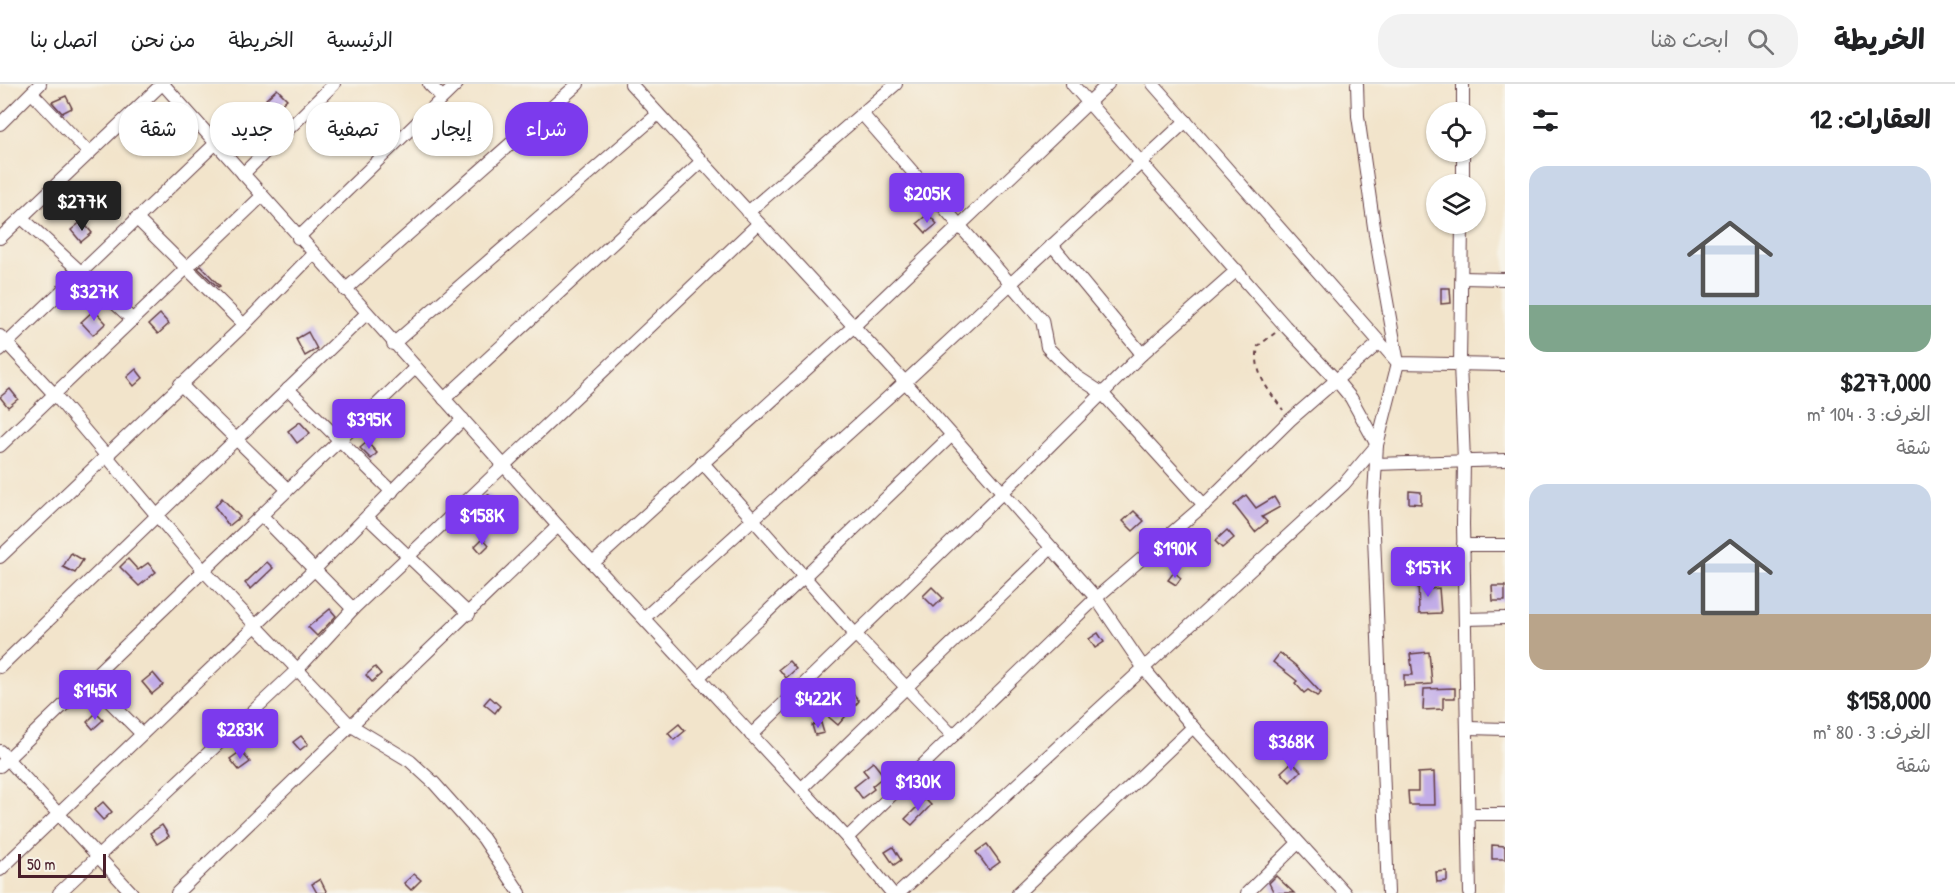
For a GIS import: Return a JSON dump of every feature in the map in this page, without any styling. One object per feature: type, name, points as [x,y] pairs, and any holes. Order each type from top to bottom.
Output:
[{"type":"street","points":[[0,238],[162,84],[210,136]]},
{"type":"street","points":[[243,174],[334,84]]},
{"type":"street","points":[[429,84],[442,97]]},
{"type":"street","points":[[298,238],[457,84]]},
{"type":"street","points":[[345,290],[578,84]]},
{"type":"street","points":[[631,84],[905,382],[1050,549],[1096,598],[1145,670],[1193,727],[1297,844],[1345,893]]},
{"type":"street","points":[[748,212],[863,115],[896,84]]},
{"type":"street","points":[[1072,84],[1285,327],[1351,398],[1377,445]]},
{"type":"street","points":[[593,563],[853,327],[1108,84]]},
{"type":"street","points":[[1153,84],[1398,363],[1505,365]]},
{"type":"street","points":[[1357,84],[1358,116],[1375,234],[1398,363],[1377,445],[1373,510],[1388,893]]},
{"type":"street","points":[[1463,84],[1463,102]]},
{"type":"street","points":[[0,124],[36,88],[89,153]]},
{"type":"street","points":[[393,344],[658,114]]},
{"type":"street","points":[[863,115],[960,224],[1009,285],[1042,320],[1047,347],[1076,375],[1102,393],[1203,505]]},
{"type":"street","points":[[644,618],[905,382],[1139,162],[1186,121]]},
{"type":"street","points":[[210,148],[2,343],[54,394],[204,572],[299,668],[350,725],[410,761],[434,783],[483,838],[520,893]]},
{"type":"street","points":[[228,156],[261,197],[558,526],[847,838],[892,893]]},
{"type":"street","points":[[444,399],[701,162]]},
{"type":"street","points":[[0,446],[261,197]]},
{"type":"street","points":[[22,218],[133,320]]},
{"type":"street","points":[[136,218],[244,324]]},
{"type":"street","points":[[59,893],[299,668],[353,609],[758,224]]},
{"type":"street","points":[[1462,234],[1460,364],[1464,461],[1470,893]]},
{"type":"street","points":[[1052,244],[1142,354]]},
{"type":"street","points":[[0,557],[244,324],[313,254]]},
{"type":"street","points":[[751,735],[1002,493],[1142,354],[1236,270]]},
{"type":"street","points":[[1462,278],[1505,279]]},
{"type":"street","points":[[0,667],[366,314]]},
{"type":"street","points":[[847,838],[1096,598],[1203,505],[1290,420],[1379,343]]},
{"type":"street","points":[[132,893],[58,813],[2,759],[89,681],[415,368]]},
{"type":"street","points":[[180,384],[287,489]]},
{"type":"street","points":[[288,389],[392,492]]},
{"type":"street","points":[[0,870],[315,569],[463,419]]},
{"type":"street","points":[[699,677],[951,436]]},
{"type":"street","points":[[899,893],[1145,670],[1344,484],[1377,445]]},
{"type":"street","points":[[1376,464],[1505,460]]},
{"type":"street","points":[[702,462],[855,634],[953,736]]},
{"type":"street","points":[[262,516],[353,609]]},
{"type":"street","points":[[367,517],[469,614]]},
{"type":"street","points":[[177,893],[558,526]]},
{"type":"street","points":[[1464,545],[1505,545]]},
{"type":"street","points":[[801,789],[1050,549]]},
{"type":"street","points":[[1466,619],[1505,618]]},
{"type":"street","points":[[89,681],[142,734]]},
{"type":"street","points":[[1018,893],[1193,727]]},
{"type":"street","points":[[1469,728],[1505,729]]},
{"type":"street","points":[[1470,814],[1505,814]]},
{"type":"street","points":[[1247,893],[1297,844]]},
{"type":"path","points":[[1285,327],[1258,346],[1256,360],[1259,376],[1290,420]]},
{"type":"building","points":[[277,89],[287,99],[284,102],[269,102],[266,99]]},
{"type":"building","points":[[66,96],[72,108],[62,113],[52,102]]},
{"type":"building","points":[[928,214],[937,224],[926,233],[917,223]]},
{"type":"building","points":[[82,221],[92,233],[81,242],[71,230]]},
{"type":"building","points":[[201,266],[220,286],[218,287],[198,268]]},
{"type":"building","points":[[1441,288],[1450,288],[1451,303],[1441,304]]},
{"type":"building","points":[[94,310],[106,323],[93,335],[81,322]]},
{"type":"building","points":[[160,314],[169,324],[158,334],[149,324]]},
{"type":"building","points":[[308,332],[317,349],[305,356],[296,339]]},
{"type":"building","points":[[136,369],[143,378],[134,386],[127,377]]},
{"type":"building","points":[[10,389],[18,399],[8,407],[0,397]]},
{"type":"building","points":[[300,422],[310,433],[297,443],[288,431]]},
{"type":"building","points":[[367,442],[377,453],[371,459],[360,448]]},
{"type":"building","points":[[1409,491],[1421,492],[1421,504],[1409,503]]},
{"type":"building","points":[[488,494],[496,502],[482,515],[474,507]]},
{"type":"building","points":[[1246,495],[1256,508],[1274,497],[1280,507],[1262,517],[1267,522],[1255,532],[1234,505]]},
{"type":"building","points":[[222,498],[240,517],[229,526],[215,507]]},
{"type":"building","points":[[511,511],[518,520],[509,528],[501,519]]},
{"type":"building","points":[[1134,511],[1144,521],[1133,531],[1123,521]]},
{"type":"building","points":[[1227,530],[1234,538],[1222,548],[1215,541]]},
{"type":"building","points":[[483,538],[489,545],[481,553],[475,546]]},
{"type":"building","points":[[71,553],[83,560],[75,573],[63,567]]},
{"type":"building","points":[[128,559],[138,570],[148,563],[156,572],[139,586],[120,567]]},
{"type":"building","points":[[267,562],[273,568],[251,589],[245,583]]},
{"type":"building","points":[[1174,572],[1181,578],[1176,585],[1168,580]]},
{"type":"building","points":[[1431,579],[1431,589],[1439,588],[1441,613],[1419,614],[1418,580]]},
{"type":"building","points":[[1492,586],[1505,586],[1505,601],[1493,601]]},
{"type":"building","points":[[932,587],[943,598],[934,607],[923,596]]},
{"type":"building","points":[[330,609],[336,616],[317,636],[308,627]]},
{"type":"building","points":[[1098,633],[1104,642],[1095,648],[1089,639]]},
{"type":"building","points":[[1429,652],[1432,684],[1404,686],[1404,675],[1413,675],[1410,654]]},
{"type":"building","points":[[1280,653],[1295,665],[1321,693],[1317,696],[1308,690],[1304,693],[1295,683],[1297,681],[1273,662]]},
{"type":"building","points":[[789,661],[796,669],[786,678],[779,669]]},
{"type":"building","points":[[375,667],[381,674],[372,682],[366,675]]},
{"type":"building","points":[[153,673],[163,685],[152,694],[142,682]]},
{"type":"building","points":[[1455,688],[1455,698],[1443,698],[1443,709],[1423,710],[1424,689]]},
{"type":"building","points":[[852,692],[859,701],[838,725],[824,713]]},
{"type":"building","points":[[490,697],[500,706],[495,713],[484,704]]},
{"type":"building","points":[[96,713],[103,720],[93,729],[87,722]]},
{"type":"building","points":[[821,723],[824,733],[815,735],[812,725]]},
{"type":"building","points":[[679,724],[685,731],[674,740],[668,733]]},
{"type":"building","points":[[1309,732],[1320,744],[1312,751],[1301,739]]},
{"type":"building","points":[[301,736],[308,744],[300,750],[293,742]]},
{"type":"building","points":[[241,751],[250,762],[239,770],[230,759]]},
{"type":"building","points":[[873,762],[884,776],[872,786],[874,789],[862,798],[854,787],[868,776],[863,770]]},
{"type":"building","points":[[1292,762],[1301,771],[1290,782],[1281,772]]},
{"type":"building","points":[[1434,772],[1435,805],[1409,805],[1408,791],[1418,791],[1418,773]]},
{"type":"building","points":[[925,799],[931,805],[912,825],[905,819]]},
{"type":"building","points":[[103,802],[112,812],[103,820],[94,810]]},
{"type":"building","points":[[162,825],[169,836],[157,844],[150,833]]},
{"type":"building","points":[[987,844],[1000,862],[989,870],[976,852]]},
{"type":"building","points":[[1492,845],[1505,846],[1505,859],[1492,859]]},
{"type":"building","points":[[893,847],[901,860],[894,865],[885,852]]},
{"type":"building","points":[[1447,871],[1447,881],[1437,882],[1436,872]]},
{"type":"building","points":[[414,874],[421,880],[411,890],[404,883]]},
{"type":"building","points":[[1276,876],[1294,893],[1274,893],[1269,883]]},
{"type":"building","points":[[320,879],[327,893],[317,893],[312,884]]}]
